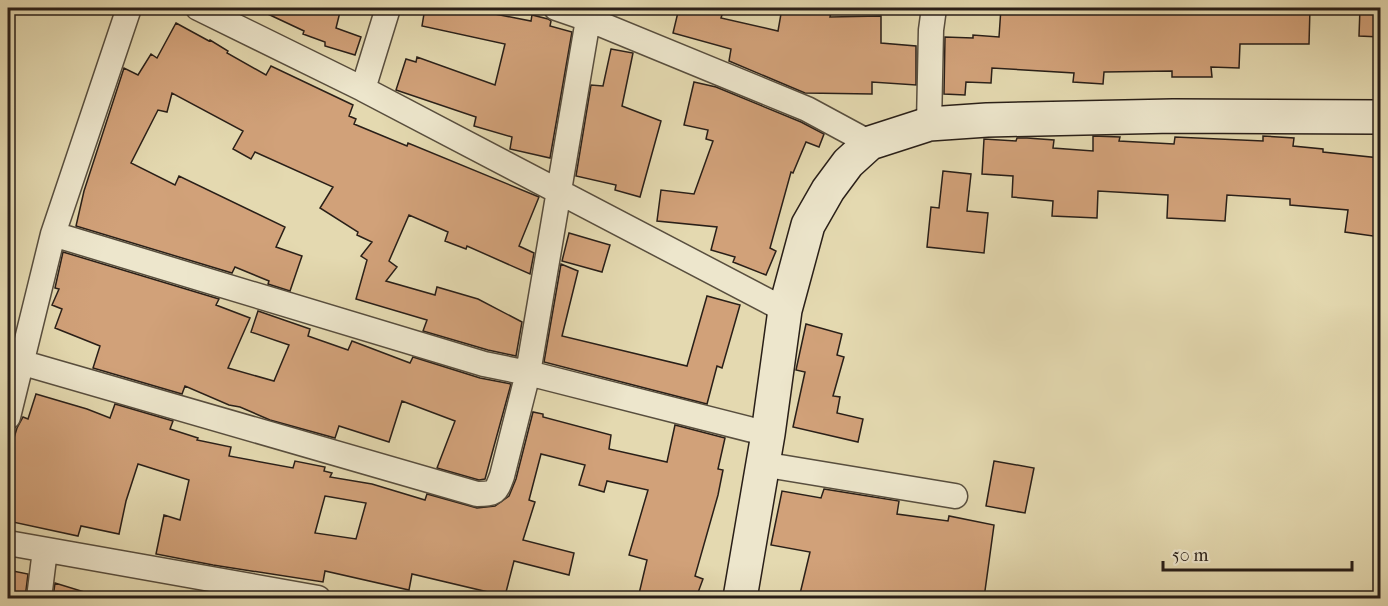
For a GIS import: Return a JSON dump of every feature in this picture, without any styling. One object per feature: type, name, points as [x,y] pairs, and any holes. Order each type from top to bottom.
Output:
[{"type":"main road","points":[[740,598],[785,310],[808,225],[828,190],[848,164],[870,143],[929,124],[987,120],[1173,116],[1380,117]]},
{"type":"street","points":[[8,417],[53,234],[129,8]]},
{"type":"street","points":[[198,8],[363,88],[785,310]]},
{"type":"street","points":[[363,88],[388,8]]},
{"type":"street","points":[[556,8],[589,13],[807,110],[870,143]]},
{"type":"street","points":[[929,124],[931,30],[934,8]]},
{"type":"street","points":[[20,362],[477,494],[491,494],[496,491],[502,476],[528,373],[589,13]]},
{"type":"street","points":[[53,234],[484,364],[528,373],[765,449],[955,496]]},
{"type":"street","points":[[8,543],[318,598]]},
{"type":"street","points":[[39,598],[45,550]]},
{"type":"building","points":[[255,8],[341,8],[336,28],[361,37],[355,55],[325,46],[325,42],[303,34],[304,31]]},
{"type":"building","points":[[425,8],[464,8],[531,21],[532,15],[548,19],[551,21],[550,26],[572,32],[550,158],[510,149],[512,137],[474,126],[476,117],[396,90],[406,59],[416,62],[417,57],[495,85],[505,44],[422,26]]},
{"type":"building","points":[[679,8],[706,8],[723,12],[721,18],[778,31],[782,8],[832,8],[830,17],[881,16],[881,43],[916,46],[916,85],[872,82],[872,94],[805,93],[729,61],[731,49],[673,33]]},
{"type":"building","points":[[1001,8],[1082,12],[1082,8],[1217,8],[1217,10],[1310,8],[1309,44],[1240,44],[1239,68],[1211,67],[1212,77],[1172,77],[1172,71],[1104,72],[1103,84],[1073,82],[1074,73],[992,68],[991,83],[966,82],[965,95],[944,94],[945,37],[973,38],[973,35],[999,37]]},
{"type":"building","points":[[1360,8],[1380,8],[1380,37],[1359,36]]},
{"type":"building","points":[[176,23],[210,40],[228,51],[227,53],[266,75],[271,66],[353,105],[349,116],[356,119],[354,124],[407,146],[408,143],[539,197],[519,246],[534,253],[530,274],[467,246],[466,249],[445,241],[448,232],[409,215],[389,261],[397,267],[386,281],[435,295],[437,287],[478,299],[522,322],[516,356],[423,331],[427,320],[356,299],[367,260],[361,256],[372,242],[357,235],[358,232],[320,208],[333,187],[255,152],[251,159],[233,149],[243,131],[172,93],[167,112],[158,110],[131,163],[175,185],[179,176],[285,227],[276,247],[302,256],[290,291],[268,284],[269,281],[235,267],[232,273],[76,226],[84,191],[124,68],[138,75],[151,54],[157,58]]},
{"type":"building","points":[[611,49],[633,53],[622,106],[661,121],[640,197],[615,190],[616,185],[576,176],[591,85],[603,86]]},
{"type":"building","points":[[694,82],[716,87],[801,122],[824,134],[819,147],[806,142],[793,173],[791,172],[770,248],[776,251],[766,275],[733,262],[735,257],[711,250],[717,227],[657,221],[661,190],[694,194],[713,141],[706,139],[708,130],[684,125]]},
{"type":"building","points":[[1093,136],[1120,137],[1119,141],[1174,144],[1175,137],[1263,141],[1263,136],[1294,138],[1293,146],[1323,149],[1323,152],[1380,158],[1380,237],[1345,232],[1348,210],[1290,205],[1290,199],[1227,195],[1225,221],[1167,218],[1168,195],[1098,191],[1097,218],[1052,216],[1053,201],[1012,197],[1013,176],[982,174],[984,139],[1054,140],[1053,148],[1093,151]]},
{"type":"building","points":[[943,171],[971,174],[967,211],[988,213],[984,253],[927,247],[931,207],[939,208]]},
{"type":"building","points":[[569,233],[610,245],[602,272],[562,261]]},
{"type":"building","points":[[63,252],[219,299],[216,305],[250,318],[228,368],[274,381],[289,345],[251,332],[258,311],[310,329],[308,336],[348,350],[352,341],[410,363],[413,357],[480,378],[511,384],[485,479],[479,480],[437,468],[455,421],[402,401],[389,442],[339,426],[335,438],[270,420],[185,386],[182,394],[93,368],[100,346],[55,328],[62,309],[52,305],[59,289],[55,288]]},
{"type":"building","points":[[561,264],[578,271],[562,336],[687,366],[707,296],[740,305],[722,368],[717,366],[707,404],[544,362]]},
{"type":"building","points":[[806,324],[842,334],[837,355],[844,357],[833,396],[840,397],[837,413],[863,419],[858,442],[793,427],[805,372],[796,370]]},
{"type":"building","points":[[36,394],[110,418],[115,404],[173,421],[170,429],[198,438],[197,440],[231,447],[229,456],[293,468],[295,461],[325,467],[324,471],[332,473],[330,477],[372,484],[425,500],[427,494],[477,508],[495,506],[509,496],[516,479],[533,412],[543,414],[543,417],[611,435],[609,449],[667,462],[675,425],[725,438],[718,469],[723,470],[718,495],[695,576],[703,579],[696,598],[638,598],[647,560],[629,555],[648,490],[607,481],[604,492],[579,485],[585,465],[541,454],[529,500],[535,502],[523,540],[574,553],[569,575],[514,561],[505,596],[412,574],[409,590],[325,571],[323,582],[156,554],[164,515],[180,520],[189,480],[138,464],[126,501],[119,534],[81,526],[78,536],[8,521],[8,468],[13,441],[23,417],[28,419]],"holes":[[[325,496],[366,503],[356,539],[315,533]]]},
{"type":"building","points":[[994,461],[1034,468],[1025,513],[986,506]]},
{"type":"building","points":[[824,489],[899,501],[897,514],[948,521],[949,516],[994,525],[984,598],[927,596],[926,598],[799,598],[810,552],[771,545],[782,491],[821,498]]},
{"type":"building","points":[[8,570],[28,574],[25,598],[8,598]]},
{"type":"building","points":[[55,583],[91,594],[91,598],[53,598]]}]
